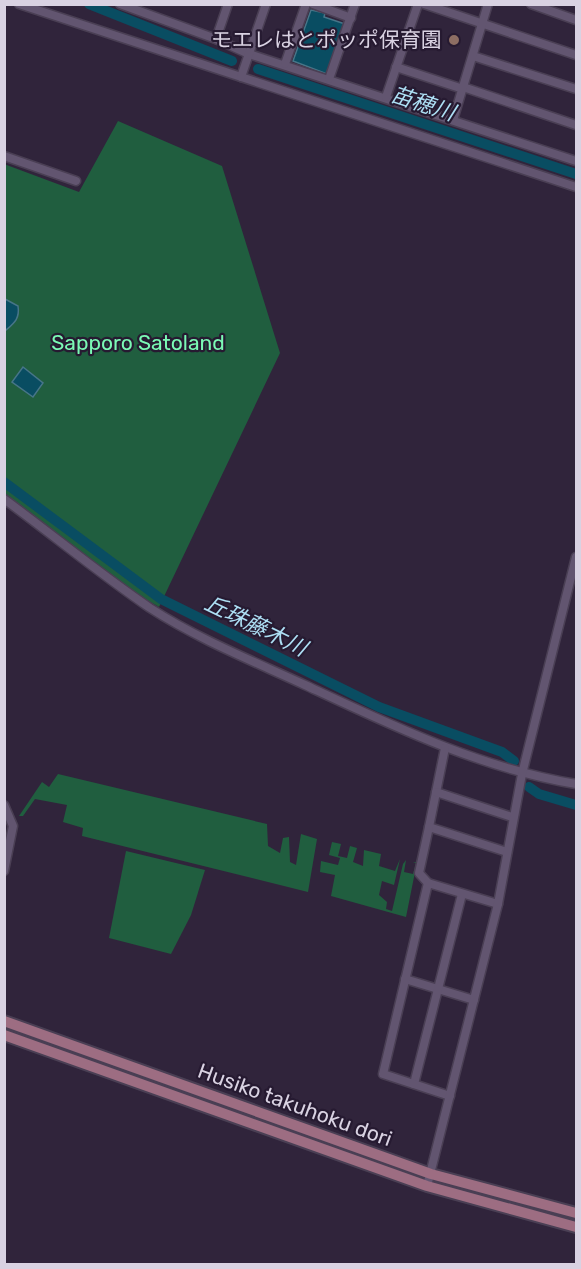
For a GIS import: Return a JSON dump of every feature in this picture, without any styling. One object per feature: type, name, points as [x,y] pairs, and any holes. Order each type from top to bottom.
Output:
[{"type":"main road","name":"Husiko takuhoku dori","points":[[4,1021],[431,1174],[576,1213]]},
{"type":"main road","name":"Husiko takuhoku dori","points":[[4,1035],[427,1186],[576,1227]]},
{"type":"street","points":[[19,4],[576,187]]},
{"type":"street","points":[[120,4],[216,39],[249,54],[576,161]]},
{"type":"street","points":[[241,77],[266,4]]},
{"type":"street","points":[[285,64],[306,4]]},
{"type":"street","points":[[313,4],[351,18]]},
{"type":"street","points":[[329,79],[355,4]]},
{"type":"street","points":[[386,98],[418,4]]},
{"type":"street","points":[[424,4],[448,8],[482,24],[576,55]]},
{"type":"street","points":[[453,120],[488,4]]},
{"type":"street","points":[[531,4],[576,20]]},
{"type":"street","points":[[216,39],[224,6]]},
{"type":"street","points":[[473,56],[576,89]]},
{"type":"street","points":[[396,67],[576,125]]},
{"type":"street","points":[[4,156],[76,181]]},
{"type":"street","points":[[4,500],[140,600],[178,624],[254,662],[445,748],[522,774],[576,784]]},
{"type":"street","points":[[427,1186],[498,904],[512,817],[576,557]]},
{"type":"street","points":[[445,748],[419,873],[428,884],[498,904]]},
{"type":"street","points":[[540,778],[576,791]]},
{"type":"street","points":[[436,792],[512,817]]},
{"type":"street","points":[[4,805],[13,826],[4,871]]},
{"type":"street","points":[[429,827],[507,852]]},
{"type":"street","points":[[428,884],[383,1074],[450,1095]]},
{"type":"street","points":[[414,1084],[462,894]]},
{"type":"street","points":[[405,979],[474,1000]]},
{"type":"green space","name":"Sapporo Satoland","points":[[118,121],[222,166],[280,353],[159,607],[133,592],[5,494],[4,164],[79,192]]},
{"type":"green space","points":[[58,774],[267,824],[268,846],[280,853],[283,838],[289,837],[290,862],[296,865],[301,834],[317,839],[308,892],[82,836],[83,828],[63,822],[67,805],[35,799],[23,816],[19,816],[42,782],[49,787]]},
{"type":"green space","points":[[332,842],[341,844],[338,856],[347,858],[350,846],[357,848],[353,862],[363,866],[364,850],[381,854],[379,866],[395,871],[400,859],[394,885],[382,881],[379,895],[387,902],[386,909],[392,911],[403,864],[406,860],[404,872],[413,874],[416,863],[413,862],[417,862],[406,917],[331,896],[335,875],[320,872],[321,861],[338,865],[340,858],[329,855]]},
{"type":"green space","points":[[126,851],[205,870],[191,915],[171,954],[109,938]]},
{"type":"water","points":[[311,10],[325,13],[324,17],[345,24],[327,74],[293,61]]},
{"type":"water","points":[[5,299],[18,306],[18,314],[16,320],[5,331]]},
{"type":"water","points":[[23,367],[43,383],[33,397],[12,382]]},
{"type":"waterway","name":"苗穂川","points":[[89,4],[232,61]]},
{"type":"waterway","name":"苗穂川","points":[[258,69],[576,174]]},
{"type":"waterway","name":"丘珠藤木川","points":[[4,482],[161,599],[379,707],[502,752],[514,761]]},
{"type":"waterway","name":"丘珠藤木川","points":[[529,787],[539,794],[576,805]]},
{"type":"place","name":"モエレはとポッポ保育園","points":[[454,40]]}]
